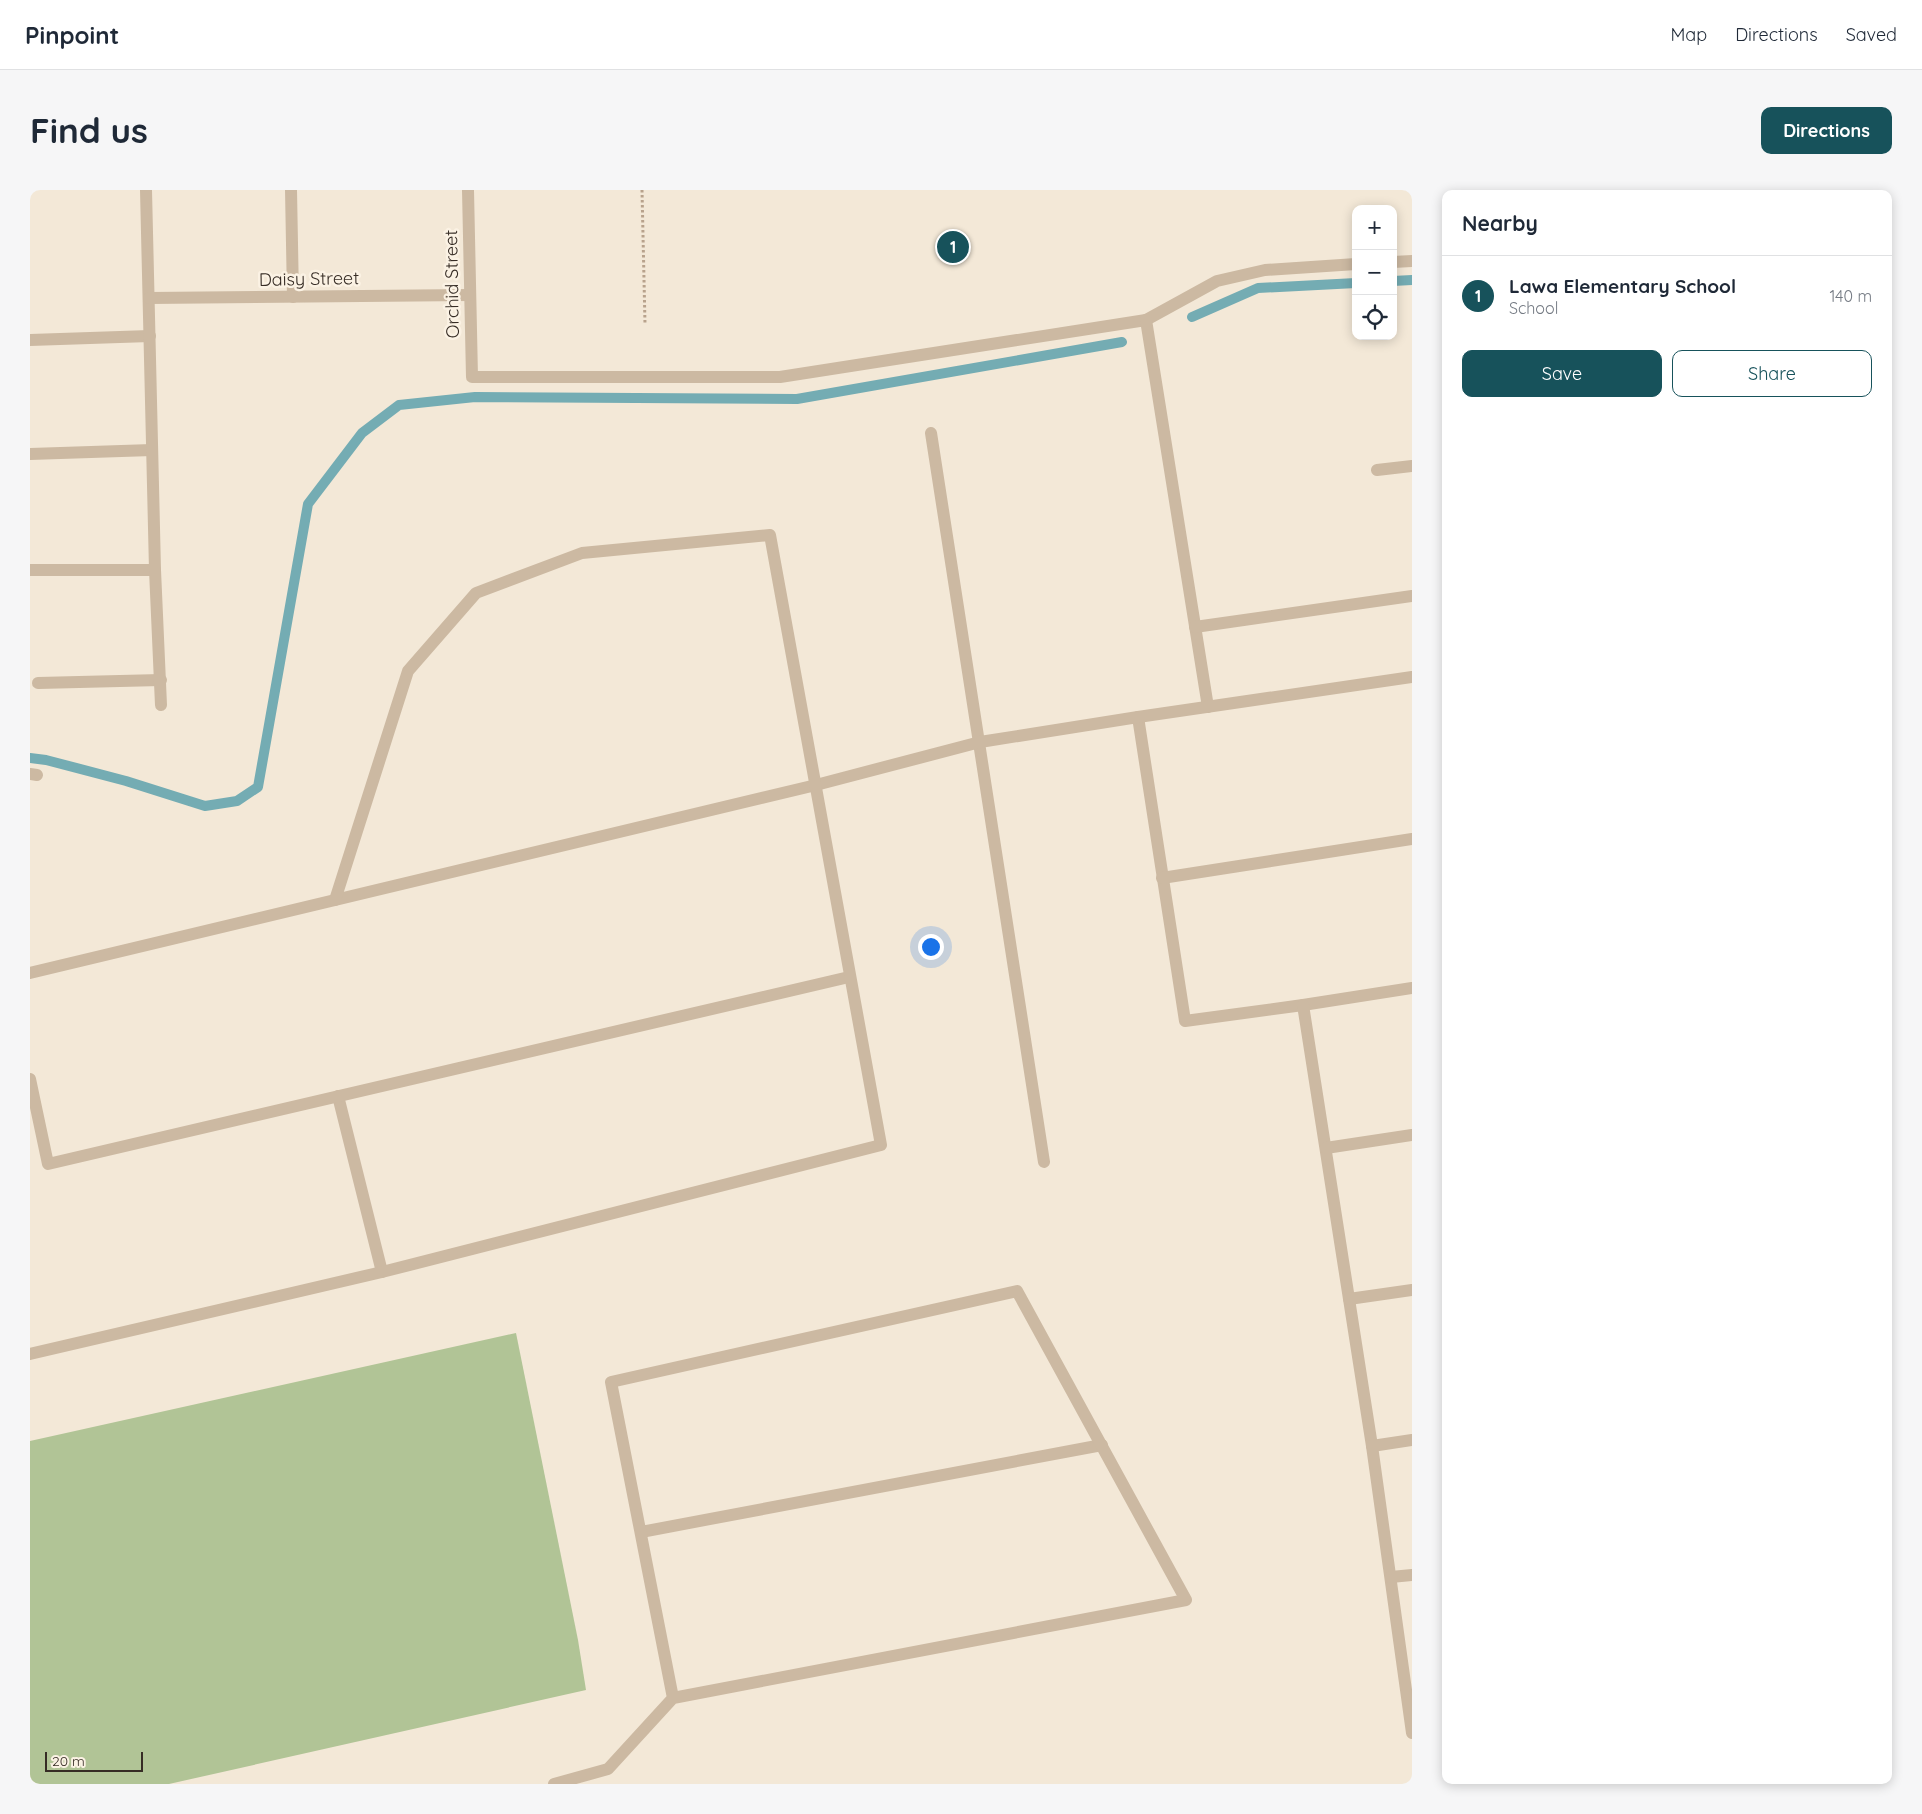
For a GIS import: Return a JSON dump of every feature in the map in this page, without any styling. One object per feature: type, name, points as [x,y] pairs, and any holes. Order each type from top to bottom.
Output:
[{"type":"street","points":[[146,190],[155,570],[161,705]]},
{"type":"street","points":[[291,190],[293,297]]},
{"type":"street","name":"Orchid Street","points":[[468,190],[472,377],[780,377],[1146,320]]},
{"type":"street","points":[[1397,262],[1412,261]]},
{"type":"street","points":[[1208,707],[1146,320],[1217,281],[1265,270],[1352,264]]},
{"type":"street","name":"Daisy Street","points":[[149,298],[470,295]]},
{"type":"street","points":[[30,340],[150,336]]},
{"type":"street","points":[[931,433],[1044,1162]]},
{"type":"street","points":[[30,454],[152,450]]},
{"type":"street","points":[[1377,470],[1412,466]]},
{"type":"street","points":[[30,1354],[382,1272],[881,1145],[770,535],[582,553],[476,593],[408,672],[335,900]]},
{"type":"street","points":[[30,570],[155,570]]},
{"type":"street","points":[[1195,627],[1412,596]]},
{"type":"street","points":[[30,972],[816,785],[980,742],[1412,677]]},
{"type":"street","points":[[38,683],[161,680]]},
{"type":"street","points":[[1138,717],[1184,1021],[1412,988]]},
{"type":"street","points":[[1162,878],[1412,839]]},
{"type":"street","points":[[30,1079],[48,1164],[849,977]]},
{"type":"street","points":[[1303,1005],[1350,1299],[1412,1733]]},
{"type":"street","points":[[338,1096],[382,1272]]},
{"type":"street","points":[[1326,1148],[1412,1135]]},
{"type":"street","points":[[1350,1299],[1412,1290]]},
{"type":"street","points":[[554,1784],[608,1769],[673,1698],[1186,1600],[1017,1291],[611,1382],[673,1698]]},
{"type":"street","points":[[1372,1446],[1412,1440]]},
{"type":"street","points":[[641,1532],[1102,1445]]},
{"type":"street","points":[[1391,1577],[1412,1575]]},
{"type":"path","points":[[642,190],[645,324]]},
{"type":"green space","points":[[516,1333],[578,1640],[586,1690],[169,1784],[30,1784],[30,1441]]},
{"type":"waterway","points":[[1397,281],[1412,280]]},
{"type":"waterway","points":[[1192,317],[1258,288],[1352,283]]},
{"type":"waterway","points":[[30,758],[46,760],[126,781],[205,806],[237,801],[258,787],[308,504],[362,433],[399,405],[475,397],[797,399],[1122,342]]},
{"type":"place","name":"Lawa Elementary School","points":[[953,247]]}]
